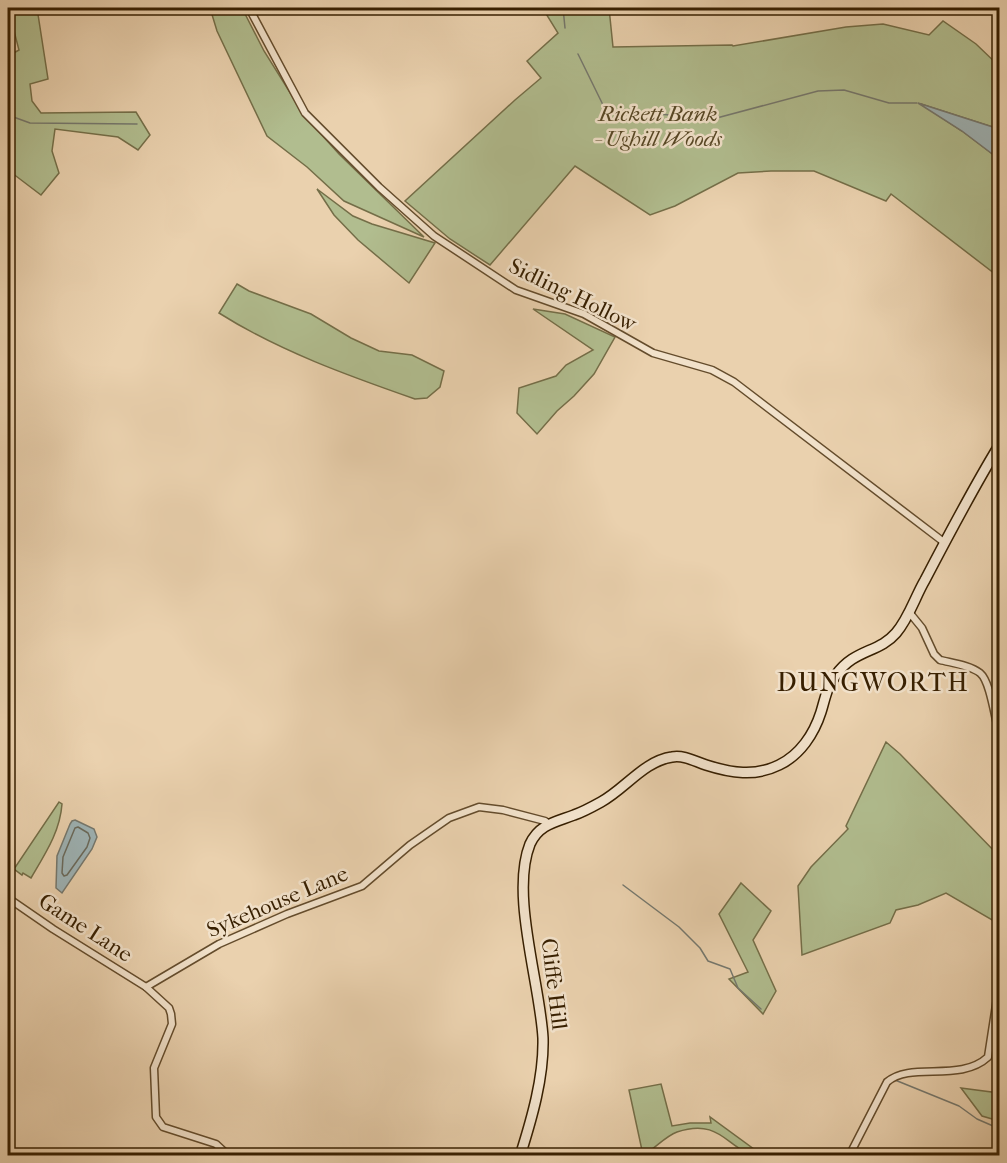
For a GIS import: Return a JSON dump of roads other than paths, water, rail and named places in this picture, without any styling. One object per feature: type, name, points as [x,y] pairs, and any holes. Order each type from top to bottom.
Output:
[{"type":"main road","points":[[549,824],[586,810],[610,797],[650,766],[664,759],[680,756],[738,773],[759,772],[790,759],[809,738],[818,721],[830,683],[840,669],[851,658],[890,640],[902,624],[999,444]]},
{"type":"main road","name":"Cliffe Hill","points":[[520,1155],[539,1082],[543,1041],[525,908],[525,860],[531,843],[540,829],[549,824]]},
{"type":"street","name":"Sidling Hollow","points":[[249,8],[305,113],[378,187],[434,236],[516,290],[584,314],[653,353],[712,370],[734,382],[945,543]]},
{"type":"street","points":[[909,612],[927,634],[936,657],[974,669],[984,677],[989,689],[999,736]]},
{"type":"street","name":"Sykehouse Lane","points":[[146,987],[225,941],[286,914],[362,886],[420,837],[464,811],[491,807],[549,824]]},
{"type":"street","name":"Game Lane","points":[[8,898],[146,987],[169,1008],[172,1019],[170,1030],[154,1068],[158,1120],[168,1130],[216,1144],[229,1155]]},
{"type":"street","points":[[849,1155],[887,1082],[892,1077],[964,1068],[988,1057],[999,979]]},
{"type":"water","points":[[918,103],[999,129],[999,159],[962,131]]},
{"type":"water","points":[[75,820],[94,829],[97,837],[92,849],[62,893],[56,888],[57,856],[70,824]]},
{"type":"waterway","points":[[563,8],[565,28]]},
{"type":"waterway","points":[[578,54],[605,109],[713,119],[818,91],[844,90],[889,103],[917,103]]},
{"type":"waterway","points":[[8,115],[30,123],[137,124]]},
{"type":"waterway","points":[[623,885],[679,927],[700,948],[708,961],[730,969],[738,988],[761,1009]]},
{"type":"waterway","points":[[895,1080],[959,1106],[977,1119],[1000,1129]]},
{"type":"district","name":"DUNGWORTH","points":[[873,682]]},
{"type":"park label","name":"Rickett Bank - Ughill Woods","points":[[658,126]]}]
